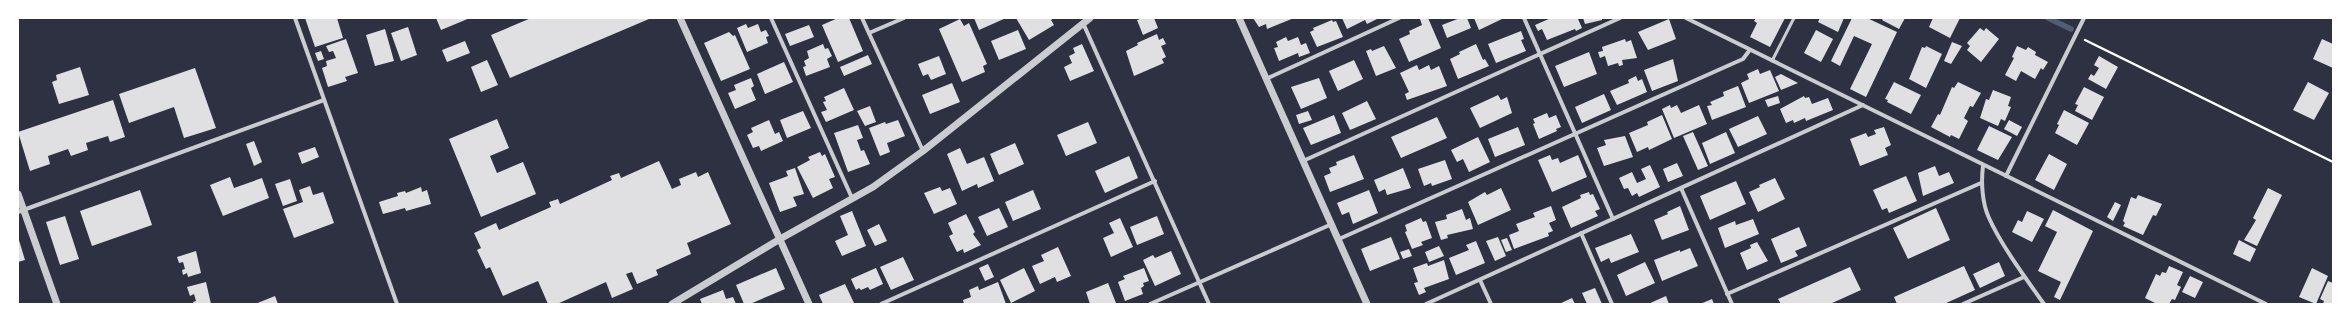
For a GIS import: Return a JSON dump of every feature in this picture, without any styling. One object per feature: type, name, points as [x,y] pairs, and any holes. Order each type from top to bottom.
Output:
[{"type":"street","points":[[295,18],[397,304]]},
{"type":"street","points":[[771,18],[852,198]]},
{"type":"street","points":[[862,18],[924,151]]},
{"type":"street","points":[[869,33],[904,18]]},
{"type":"street","points":[[672,304],[680,302],[780,239],[873,187],[924,151],[1090,18]]},
{"type":"street","points":[[1239,18],[1367,304]]},
{"type":"street","points":[[1266,79],[1399,18]]},
{"type":"street","points":[[1524,18],[1613,219]]},
{"type":"street","points":[[1303,161],[1620,18]]},
{"type":"street","points":[[1686,18],[1749,51],[1863,105],[1983,166],[2266,304]]},
{"type":"street","points":[[2006,176],[2084,18]]},
{"type":"street","points":[[683,19],[809,304]]},
{"type":"street","points":[[1083,23],[1210,304]]},
{"type":"street","points":[[1339,239],[1576,135],[1743,59],[1749,51]]},
{"type":"street","points":[[21,211],[324,100]]},
{"type":"street","points":[[1426,304],[1863,105]]},
{"type":"street","points":[[1983,166],[1981,183],[1988,217],[2024,277],[2044,304]]},
{"type":"street","points":[[881,304],[1155,182]]},
{"type":"street","points":[[1727,294],[1981,183]]},
{"type":"street","points":[[1681,188],[1732,304]]},
{"type":"street","points":[[18,194],[21,211],[57,304]]},
{"type":"street","points":[[1150,304],[1332,223]]},
{"type":"street","points":[[1581,233],[1612,304]]},
{"type":"street","points":[[1963,304],[2024,277]]},
{"type":"street","points":[[1480,280],[1491,304]]},
{"type":"lane","points":[[1772,61],[1794,18]]},
{"type":"path","points":[[2075,35],[2333,162]]},
{"type":"building","points":[[305,18],[337,18],[343,38],[315,47]]},
{"type":"building","points":[[436,18],[470,18],[441,30]]},
{"type":"building","points":[[531,18],[649,19],[510,78],[491,35]]},
{"type":"building","points":[[838,18],[849,18],[863,51],[838,62],[822,25]]},
{"type":"building","points":[[974,18],[1006,18],[979,30]]},
{"type":"building","points":[[1016,18],[1054,18],[1051,20],[1054,25],[1029,40]]},
{"type":"building","points":[[1143,18],[1154,18],[1158,28],[1143,35],[1137,20]]},
{"type":"building","points":[[1253,18],[1294,18],[1267,29],[1266,24],[1259,27]]},
{"type":"building","points":[[1342,18],[1379,18],[1367,24],[1365,20],[1347,29]]},
{"type":"building","points":[[1428,18],[1441,48],[1409,62],[1399,39],[1410,34],[1409,31],[1422,25],[1420,19]]},
{"type":"building","points":[[1460,18],[1467,18],[1471,28],[1447,38],[1442,25]]},
{"type":"building","points":[[1474,18],[1502,18],[1502,19],[1479,30]]},
{"type":"building","points":[[1551,18],[1576,18],[1578,19],[1582,28],[1576,31],[1575,29],[1547,40],[1542,29],[1538,31],[1535,25]]},
{"type":"building","points":[[1583,18],[1602,18],[1602,20],[1585,24]]},
{"type":"building","points":[[1756,18],[1785,18],[1770,47],[1750,37],[1757,23],[1754,21]]},
{"type":"building","points":[[1820,18],[1844,18],[1838,32],[1818,22]]},
{"type":"building","points":[[1852,18],[1867,18],[1897,32],[1866,97],[1850,89],[1872,44],[1854,36],[1840,66],[1831,61]]},
{"type":"building","points":[[1883,18],[1905,18],[1899,29],[1882,20]]},
{"type":"building","points":[[1933,18],[1960,18],[1950,38],[1929,27]]},
{"type":"building","points":[[960,19],[964,26],[969,23],[987,64],[983,66],[985,72],[962,82],[939,29]]},
{"type":"building","points":[[1669,19],[1676,39],[1648,50],[1638,32]]},
{"type":"building","points":[[1332,20],[1333,22],[1336,21],[1343,37],[1317,47],[1310,32],[1314,30],[1313,28]]},
{"type":"building","points":[[746,24],[748,28],[758,24],[761,32],[766,30],[769,36],[766,37],[768,43],[747,52],[737,28]]},
{"type":"building","points":[[809,25],[814,37],[790,46],[785,34]]},
{"type":"building","points":[[408,27],[417,55],[401,61],[391,33]]},
{"type":"building","points":[[1980,28],[1984,31],[1986,28],[1999,39],[1981,62],[1967,50],[1970,46],[1967,43]]},
{"type":"building","points":[[385,29],[394,61],[375,66],[366,35]]},
{"type":"building","points":[[1018,30],[1026,49],[999,60],[991,41]]},
{"type":"building","points":[[1816,30],[1833,39],[1821,62],[1804,53]]},
{"type":"building","points":[[1521,31],[1524,39],[1521,40],[1526,51],[1496,63],[1488,44]]},
{"type":"building","points":[[729,32],[733,36],[735,35],[750,69],[721,81],[704,43]]},
{"type":"building","points":[[1157,34],[1159,40],[1163,38],[1166,44],[1161,46],[1166,57],[1162,59],[1164,63],[1134,76],[1126,51],[1138,45],[1137,43]]},
{"type":"building","points":[[1286,37],[1288,41],[1298,37],[1301,45],[1306,43],[1310,53],[1299,57],[1298,53],[1279,61],[1274,48],[1278,47],[1276,42]]},
{"type":"building","points":[[346,39],[358,73],[345,77],[347,81],[328,87],[322,68],[327,66],[326,61],[336,58],[333,51],[329,52],[326,46]]},
{"type":"building","points":[[1625,39],[1626,42],[1631,40],[1637,58],[1622,60],[1623,65],[1619,66],[1618,63],[1608,66],[1605,56],[1600,58],[1598,52],[1603,51],[1602,47]]},
{"type":"building","points":[[2322,39],[2333,44],[2333,68],[2313,59]]},
{"type":"building","points":[[465,41],[470,53],[447,62],[442,50]]},
{"type":"building","points":[[1952,42],[1962,46],[1951,64],[1944,61]]},
{"type":"building","points":[[823,44],[825,49],[828,48],[832,56],[827,59],[830,67],[806,76],[803,67],[806,66],[804,61],[809,58],[807,51]]},
{"type":"building","points":[[1082,44],[1094,71],[1070,81],[1064,67],[1072,63],[1069,56],[1075,53],[1073,48]]},
{"type":"building","points":[[1476,44],[1483,60],[1485,59],[1489,66],[1458,79],[1450,59],[1460,54],[1459,52]]},
{"type":"building","points":[[1384,46],[1396,68],[1376,76],[1366,51],[1371,49],[1372,51]]},
{"type":"building","points":[[1926,46],[1942,54],[1926,88],[1909,79],[1922,47],[1925,48]]},
{"type":"building","points":[[2017,46],[2026,50],[2028,47],[2036,52],[2035,55],[2048,62],[2043,70],[2041,68],[2035,79],[2021,71],[2016,81],[2005,75],[2014,58],[2012,57]]},
{"type":"building","points":[[321,51],[324,59],[318,61],[315,53]]},
{"type":"building","points":[[1589,52],[1597,74],[1564,87],[1555,66]]},
{"type":"building","points":[[868,55],[872,64],[844,76],[840,67]]},
{"type":"building","points":[[939,56],[946,74],[931,80],[928,74],[923,76],[918,64]]},
{"type":"building","points":[[2099,56],[2118,67],[2106,89],[2088,79],[2091,74],[2094,76],[2099,68],[2094,65]]},
{"type":"building","points":[[1673,59],[1678,81],[1652,91],[1644,70]]},
{"type":"building","points":[[487,60],[498,85],[481,92],[471,67]]},
{"type":"building","points":[[1354,60],[1363,79],[1338,91],[1329,71]]},
{"type":"building","points":[[784,62],[793,82],[765,94],[757,74]]},
{"type":"building","points":[[1417,65],[1419,70],[1429,65],[1431,70],[1439,66],[1447,86],[1407,100],[1405,94],[1409,92],[1400,73]]},
{"type":"building","points":[[80,67],[89,95],[59,104],[52,82],[57,80],[56,75]]},
{"type":"building","points":[[195,68],[216,128],[184,138],[174,107],[129,123],[119,94]]},
{"type":"building","points":[[1758,69],[1760,74],[1770,70],[1779,91],[1749,103],[1741,83],[1749,79],[1747,74]]},
{"type":"building","points":[[1781,74],[1798,83],[1781,90],[1775,77]]},
{"type":"building","points":[[1636,76],[1638,81],[1642,79],[1647,92],[1617,105],[1610,91],[1629,83],[1628,80]]},
{"type":"building","points":[[751,78],[754,86],[751,88],[756,100],[735,109],[728,93],[736,90],[734,85]]},
{"type":"building","points":[[1319,78],[1327,98],[1301,109],[1291,87]]},
{"type":"building","points":[[1894,82],[1921,95],[1911,114],[1887,102],[1888,100],[1885,99]]},
{"type":"building","points":[[1958,82],[1981,93],[1973,107],[1970,106],[1964,118],[1968,121],[1959,139],[1951,135],[1950,137],[1931,127],[1938,114],[1940,115],[1952,87],[1954,88]]},
{"type":"building","points":[[2308,82],[2329,93],[2314,120],[2293,110]]},
{"type":"building","points":[[952,83],[960,102],[930,114],[922,95]]},
{"type":"building","points":[[1738,86],[1746,107],[1712,120],[1707,106],[1712,105],[1710,102],[1724,96],[1723,92]]},
{"type":"building","points":[[2084,87],[2104,97],[2092,120],[2075,111],[2078,105],[2075,104]]},
{"type":"building","points":[[844,88],[854,110],[826,122],[821,112],[827,110],[823,102],[826,101],[824,97]]},
{"type":"building","points":[[1993,90],[2011,97],[2008,106],[2011,107],[2005,121],[2001,119],[1998,126],[1980,118],[1986,99],[1989,100]]},
{"type":"building","points":[[1604,94],[1611,110],[1582,123],[1575,107]]},
{"type":"building","points":[[1498,95],[1501,100],[1507,97],[1512,113],[1480,128],[1470,108]]},
{"type":"building","points":[[1778,96],[1780,103],[1768,107],[1765,100]]},
{"type":"building","points":[[1804,96],[1805,98],[1809,97],[1812,104],[1828,98],[1833,110],[1806,121],[1805,118],[1794,123],[1793,120],[1786,123],[1780,109]]},
{"type":"building","points":[[113,100],[125,137],[110,142],[108,136],[86,143],[88,150],[71,156],[68,149],[48,156],[50,164],[30,171],[18,132]]},
{"type":"building","points":[[1367,101],[1376,119],[1350,130],[1342,113]]},
{"type":"building","points":[[1670,105],[1671,108],[1677,105],[1681,113],[1699,105],[1707,124],[1674,138],[1662,109]]},
{"type":"building","points":[[870,106],[876,122],[865,126],[857,111]]},
{"type":"building","points":[[2064,110],[2089,123],[2077,145],[2055,133],[2059,125],[2057,124]]},
{"type":"building","points":[[803,111],[811,128],[787,138],[780,120]]},
{"type":"building","points":[[1308,111],[1312,120],[1299,124],[1296,115]]},
{"type":"building","points":[[1547,113],[1549,118],[1556,115],[1561,127],[1556,129],[1557,131],[1539,139],[1533,124],[1535,123],[1533,119]]},
{"type":"building","points":[[1334,115],[1341,133],[1311,145],[1303,128]]},
{"type":"building","points":[[1662,115],[1672,139],[1649,150],[1648,147],[1637,152],[1629,133],[1648,125],[1647,122]]},
{"type":"building","points":[[1758,116],[1767,134],[1738,147],[1729,129]]},
{"type":"building","points":[[1437,117],[1447,138],[1401,158],[1391,137]]},
{"type":"building","points":[[497,119],[509,148],[490,156],[497,173],[523,162],[536,194],[481,217],[449,139]]},
{"type":"building","points":[[769,120],[775,134],[779,132],[783,141],[761,151],[759,146],[753,148],[747,135],[753,132],[751,128]]},
{"type":"building","points":[[898,120],[905,136],[887,143],[890,152],[880,156],[869,128],[885,122],[886,124]]},
{"type":"building","points":[[2009,120],[2022,127],[2017,136],[2004,129]]},
{"type":"building","points":[[1088,122],[1097,143],[1066,156],[1057,135]]},
{"type":"building","points":[[858,125],[863,138],[857,140],[861,151],[864,150],[870,164],[848,172],[834,133]]},
{"type":"building","points":[[1989,126],[2012,137],[1998,160],[1977,150]]},
{"type":"building","points":[[1518,127],[1525,145],[1495,157],[1488,139]]},
{"type":"building","points":[[1884,127],[1891,145],[1885,148],[1888,155],[1860,166],[1850,139],[1866,133],[1868,137],[1876,134],[1874,130]]},
{"type":"building","points":[[1693,132],[1708,166],[1698,170],[1683,136]]},
{"type":"building","points":[[1726,132],[1735,153],[1710,164],[1702,143]]},
{"type":"building","points":[[1625,136],[1633,157],[1604,166],[1597,148],[1606,145],[1604,140]]},
{"type":"building","points":[[1478,137],[1490,162],[1469,172],[1463,159],[1457,162],[1451,150]]},
{"type":"building","points":[[254,141],[262,162],[254,166],[246,144]]},
{"type":"building","points":[[1015,143],[1024,164],[999,175],[990,154]]},
{"type":"building","points":[[315,147],[319,157],[302,164],[298,153]]},
{"type":"building","points":[[960,148],[967,164],[984,157],[994,181],[978,188],[977,184],[962,191],[947,154]]},
{"type":"building","points":[[820,152],[822,156],[825,154],[835,177],[829,179],[833,188],[813,198],[797,167],[810,160],[808,157]]},
{"type":"building","points":[[2049,154],[2067,164],[2054,190],[2035,180]]},
{"type":"building","points":[[1354,155],[1364,179],[1330,192],[1324,176],[1331,173],[1329,168],[1337,165],[1336,162]]},
{"type":"building","points":[[1550,155],[1552,160],[1558,158],[1560,163],[1578,155],[1587,177],[1552,192],[1538,160]]},
{"type":"building","points":[[1129,156],[1138,178],[1105,193],[1095,171]]},
{"type":"building","points":[[1445,160],[1452,179],[1432,186],[1431,183],[1424,186],[1418,169]]},
{"type":"building","points":[[659,161],[672,189],[681,185],[679,179],[696,172],[698,177],[708,172],[731,224],[687,243],[691,254],[656,270],[658,275],[637,284],[632,272],[626,274],[633,289],[612,298],[606,282],[557,304],[548,304],[538,281],[503,296],[490,267],[486,269],[477,250],[481,248],[474,233],[496,223],[499,230],[551,207],[549,202],[558,199],[560,204],[612,180],[610,176],[619,173],[621,178]]},
{"type":"building","points":[[1677,163],[1683,176],[1668,182],[1663,169]]},
{"type":"building","points":[[1650,165],[1660,187],[1639,197],[1637,193],[1632,196],[1628,188],[1624,189],[1619,178],[1632,172],[1637,183],[1646,179],[1641,169]]},
{"type":"building","points":[[1935,166],[1939,176],[1949,172],[1954,183],[1923,196],[1918,173]]},
{"type":"building","points":[[795,168],[804,194],[793,197],[797,206],[780,212],[769,183],[788,176],[786,171]]},
{"type":"building","points":[[1403,168],[1411,188],[1387,195],[1385,189],[1379,192],[1374,180]]},
{"type":"building","points":[[1906,176],[1917,201],[1889,213],[1887,208],[1882,210],[1873,190]]},
{"type":"building","points":[[230,177],[234,188],[262,178],[269,198],[223,216],[210,185]]},
{"type":"building","points":[[1775,178],[1785,199],[1758,212],[1749,192],[1760,187],[1759,185]]},
{"type":"building","points":[[290,179],[297,201],[283,206],[275,184]]},
{"type":"building","points":[[1736,181],[1746,204],[1710,220],[1700,196]]},
{"type":"building","points":[[310,186],[313,195],[323,192],[334,223],[294,238],[283,209],[303,202],[299,190]]},
{"type":"building","points":[[421,187],[422,192],[427,190],[431,204],[406,211],[405,208],[383,214],[379,202],[398,196],[397,193],[405,191],[406,193]]},
{"type":"building","points":[[940,187],[942,191],[950,188],[957,204],[934,214],[924,193]]},
{"type":"building","points":[[1501,188],[1511,210],[1478,225],[1468,202],[1485,192],[1487,195]]},
{"type":"building","points":[[2268,188],[2282,195],[2257,246],[2244,240],[2256,220],[2253,218]]},
{"type":"building","points":[[140,190],[152,225],[92,246],[80,211]]},
{"type":"building","points":[[1033,190],[1041,209],[1013,221],[1005,202]]},
{"type":"building","points":[[1369,190],[1378,213],[1353,224],[1349,212],[1342,215],[1337,203]]},
{"type":"building","points":[[1589,192],[1590,195],[1593,194],[1600,209],[1595,211],[1598,216],[1571,228],[1562,207],[1581,198],[1580,195]]},
{"type":"building","points":[[2138,195],[2162,204],[2156,216],[2153,215],[2143,235],[2123,226],[2125,223],[2123,221],[2131,197],[2136,199]]},
{"type":"building","points":[[2115,202],[2121,205],[2113,221],[2107,217]]},
{"type":"building","points":[[1551,206],[1556,220],[1549,223],[1553,231],[1548,233],[1549,236],[1514,249],[1509,235],[1519,231],[1516,224],[1535,217],[1533,213]]},
{"type":"building","points":[[1680,206],[1689,230],[1662,240],[1654,220],[1668,214],[1667,212]]},
{"type":"building","points":[[999,208],[1008,227],[987,236],[978,217]]},
{"type":"building","points":[[1936,208],[1950,240],[1908,259],[1893,228]]},
{"type":"building","points":[[1462,209],[1466,220],[1470,218],[1473,229],[1447,235],[1448,238],[1441,240],[1435,222],[1447,219],[1446,215]]},
{"type":"building","points":[[2053,210],[2093,231],[2060,300],[2054,297],[2061,282],[2038,271],[2057,232],[2045,226]]},
{"type":"building","points":[[852,211],[866,246],[842,256],[835,241],[848,235],[840,216]]},
{"type":"building","points":[[2027,211],[2044,219],[2032,242],[2012,232],[2018,220],[2022,222]]},
{"type":"building","points":[[966,214],[975,232],[973,234],[981,245],[964,253],[963,249],[957,252],[949,236],[953,234],[948,223]]},
{"type":"building","points":[[65,216],[79,259],[60,265],[46,222]]},
{"type":"building","points":[[1157,216],[1164,234],[1137,245],[1130,227]]},
{"type":"building","points":[[1120,218],[1133,247],[1111,257],[1103,238],[1114,233],[1109,223]]},
{"type":"building","points":[[1421,218],[1423,222],[1426,221],[1432,238],[1421,242],[1423,245],[1412,249],[1405,232],[1407,231],[1405,225]]},
{"type":"building","points":[[1753,219],[1759,234],[1725,248],[1718,228],[1735,221],[1736,225]]},
{"type":"building","points":[[879,224],[887,241],[875,246],[867,230]]},
{"type":"building","points":[[1799,227],[1807,246],[1795,251],[1798,256],[1781,263],[1771,239]]},
{"type":"building","points":[[1631,234],[1639,252],[1611,263],[1609,258],[1601,262],[1595,248]]},
{"type":"building","points":[[18,237],[25,260],[18,262]]},
{"type":"building","points":[[1391,237],[1400,259],[1370,271],[1361,249]]},
{"type":"building","points":[[1498,237],[1506,256],[1495,261],[1486,241]]},
{"type":"building","points":[[1507,238],[1512,250],[1506,252],[1501,240]]},
{"type":"building","points":[[2239,240],[2256,249],[2250,262],[2233,254]]},
{"type":"building","points":[[1476,241],[1485,263],[1456,275],[1449,258],[1469,250],[1466,245]]},
{"type":"building","points":[[1757,242],[1768,261],[1747,270],[1740,253],[1751,248],[1750,245]]},
{"type":"building","points":[[1439,246],[1444,256],[1429,262],[1425,252]]},
{"type":"building","points":[[1058,247],[1071,276],[1057,282],[1055,277],[1040,284],[1032,266],[1044,261],[1041,255]]},
{"type":"building","points":[[1690,248],[1698,266],[1662,281],[1654,260],[1680,250],[1680,252]]},
{"type":"building","points":[[1409,249],[1412,256],[1403,259],[1400,252]]},
{"type":"building","points":[[196,251],[201,273],[188,277],[187,273],[183,275],[182,270],[185,269],[183,262],[179,263],[177,257]]},
{"type":"building","points":[[1171,251],[1181,274],[1155,286],[1143,260],[1153,255],[1155,258]]},
{"type":"building","points":[[903,257],[914,280],[891,290],[880,267]]},
{"type":"building","points":[[1444,260],[1449,279],[1424,288],[1426,292],[1419,295],[1414,283],[1418,282],[1413,268],[1427,263],[1428,266]]},
{"type":"building","points":[[1645,262],[1655,283],[1626,296],[1617,275]]},
{"type":"building","points":[[1999,262],[2005,276],[1980,288],[1973,274]]},
{"type":"building","points":[[988,264],[994,277],[985,281],[979,268]]},
{"type":"building","points":[[1964,266],[1975,290],[1944,304],[1897,304],[1894,297]]},
{"type":"building","points":[[2169,266],[2183,272],[2177,285],[2181,287],[2175,300],[2172,299],[2169,304],[2157,304],[2145,298],[2156,274],[2160,276],[2162,272],[2166,273]]},
{"type":"building","points":[[1850,267],[1861,290],[1830,304],[1781,304],[1778,299]]},
{"type":"building","points":[[776,268],[785,289],[750,304],[744,304],[736,285]]},
{"type":"building","points":[[876,268],[883,284],[870,290],[868,287],[861,290],[859,288],[856,290],[851,279]]},
{"type":"building","points":[[1024,268],[1035,291],[1011,303],[1000,280]]},
{"type":"building","points":[[1144,268],[1149,281],[1143,283],[1144,286],[1141,288],[1143,294],[1125,301],[1118,282],[1125,279],[1123,276]]},
{"type":"building","points":[[2312,268],[2328,276],[2316,304],[2299,297]]},
{"type":"building","points":[[2190,276],[2203,282],[2195,298],[2182,292]]},
{"type":"building","points":[[2328,281],[2333,283],[2333,304],[2323,304],[2324,301],[2320,299]]},
{"type":"building","points":[[206,282],[211,304],[194,304],[193,302],[196,301],[194,294],[190,296],[187,287]]},
{"type":"building","points":[[998,282],[1006,304],[964,304],[963,300],[971,297],[969,290],[978,286],[979,290]]},
{"type":"building","points":[[1108,283],[1116,303],[1090,304],[1086,292]]},
{"type":"building","points":[[845,284],[854,303],[823,304],[819,295]]},
{"type":"building","points":[[1595,288],[1602,304],[1587,304],[1582,293]]},
{"type":"building","points":[[723,290],[726,299],[733,297],[736,304],[702,304],[700,299]]},
{"type":"building","points":[[275,296],[278,304],[255,304]]},
{"type":"building","points":[[1666,296],[1669,304],[1648,304]]},
{"type":"building","points":[[1572,298],[1575,304],[1559,304]]},
{"type":"building","points":[[1712,299],[1714,304],[1700,304]]},
{"type":"waterway","points":[[2048,18],[2071,29]]}]
